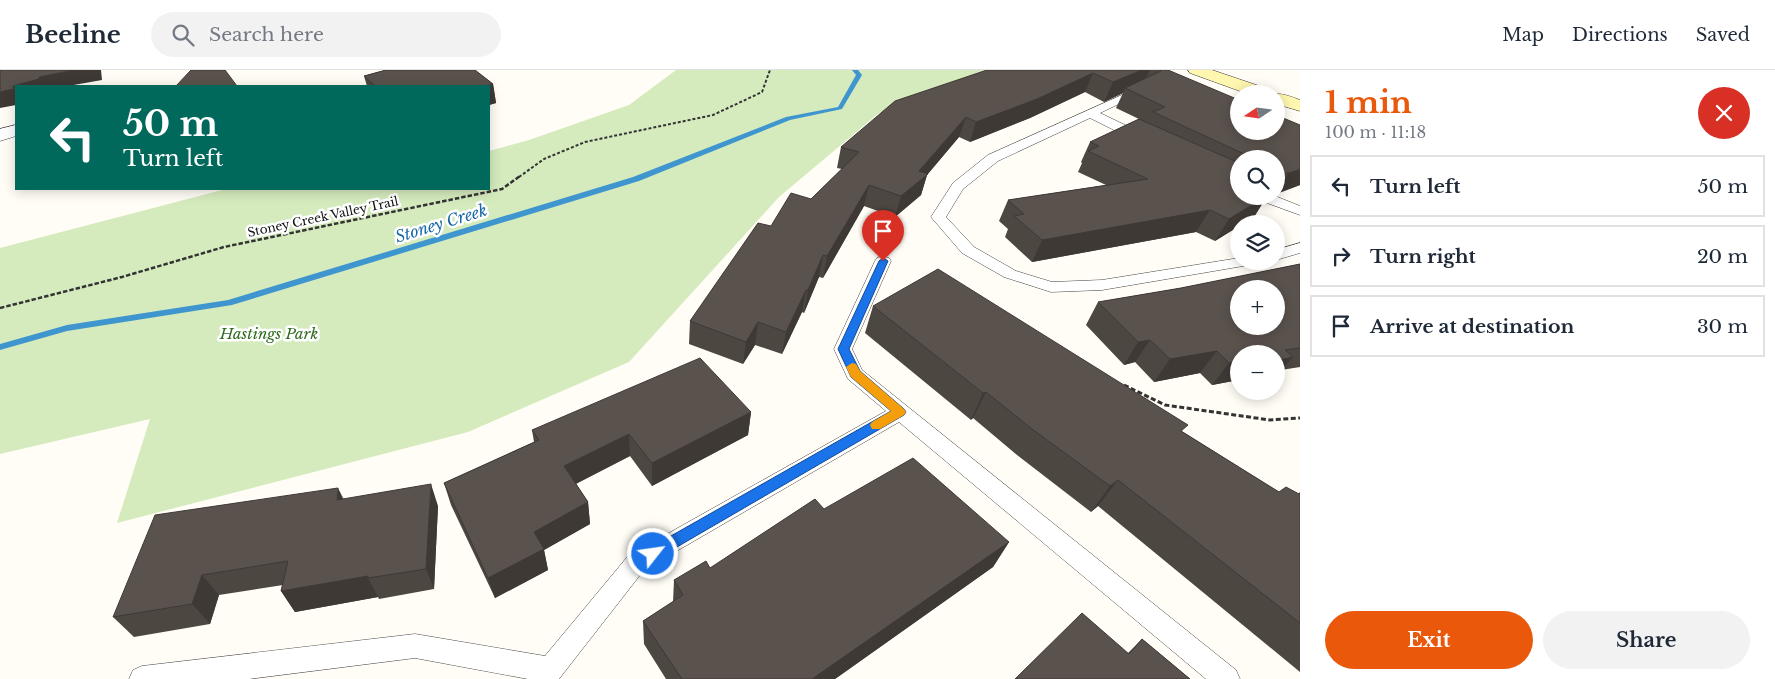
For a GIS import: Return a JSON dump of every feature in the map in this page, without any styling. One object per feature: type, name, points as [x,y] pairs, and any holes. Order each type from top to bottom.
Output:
[{"type":"main road","points":[[1196,70],[1239,85]]},
{"type":"main road","points":[[1285,101],[1300,106]]},
{"type":"street","points":[[0,135],[15,131]]},
{"type":"lane","points":[[1144,89],[993,158],[958,186],[938,217],[968,250],[1010,274],[1051,287],[1102,285],[1230,264]]},
{"type":"lane","points":[[1090,113],[1152,143]]},
{"type":"lane","points":[[1285,205],[1300,211]]},
{"type":"lane","points":[[1285,252],[1300,248]]},
{"type":"lane","points":[[883,261],[843,349],[855,374],[1227,679]]},
{"type":"lane","points":[[142,679],[415,646],[548,674],[636,563],[900,412]]},
{"type":"path","name":"Stoney Creek Valley Trail","points":[[0,308],[122,277],[224,247],[502,188],[544,159],[585,142],[713,115],[762,92],[770,70]]},
{"type":"path","points":[[1122,384],[1166,405],[1270,420],[1300,418]]},
{"type":"green space","name":"Hastings Park","points":[[676,70],[1016,70],[879,113],[779,197],[629,362],[468,432],[117,523],[150,419],[0,454],[0,248],[222,190],[490,190],[490,151],[529,140],[629,105]]},
{"type":"building","points":[[0,70],[73,70],[39,77],[39,79],[15,85],[13,86],[14,89],[0,92]]},
{"type":"building","points":[[191,70],[225,70],[236,85],[177,85]]},
{"type":"building","points":[[386,70],[475,70],[493,84],[374,85],[364,76]]},
{"type":"building","points":[[987,70],[1142,70],[1113,82],[1093,73],[1037,99],[976,122],[966,117],[919,171],[928,174],[901,196],[869,185],[827,256],[823,255],[808,290],[806,290],[786,332],[758,322],[746,342],[690,321],[758,223],[771,226],[791,193],[811,199],[859,152],[841,147],[895,101]]},
{"type":"building","points":[[1168,70],[1230,96],[1230,140],[1285,140],[1285,119],[1300,125],[1300,169],[1285,173],[1285,150],[1236,150],[1153,112],[1165,107],[1125,88],[1161,71]]},
{"type":"building","points":[[1139,119],[1230,159],[1230,205],[1252,205],[1236,215],[1230,215],[1229,219],[1210,210],[1042,240],[1014,216],[1024,214],[1008,200],[1148,179],[1088,151],[1099,146],[1090,142]]},
{"type":"building","points":[[1300,264],[1300,348],[1285,350],[1285,345],[1230,345],[1229,363],[1217,351],[1170,359],[1150,340],[1138,342],[1098,302],[1270,270],[1285,270],[1285,267]]},
{"type":"building","points":[[938,269],[1188,425],[1181,431],[1279,492],[1286,487],[1300,493],[1300,623],[1118,480],[1110,486],[1032,429],[986,392],[983,393],[873,306]]},
{"type":"building","points":[[1285,350],[1293,357],[1285,359]]},
{"type":"building","points":[[700,358],[751,412],[652,463],[629,434],[564,466],[588,502],[534,532],[544,549],[488,578],[444,483],[539,440],[532,430]]},
{"type":"building","points":[[913,458],[1009,542],[812,679],[682,679],[643,621],[683,595],[674,580],[706,561],[710,568],[815,499],[824,509]]},
{"type":"building","points":[[431,484],[426,569],[368,578],[368,576],[281,591],[288,561],[202,575],[192,604],[113,617],[155,515],[338,488],[337,500]]},
{"type":"building","points":[[1082,613],[1129,654],[1142,639],[1190,679],[1015,679]]},
{"type":"waterway","name":"Stoney Creek","points":[[0,347],[67,328],[229,303],[636,179],[788,118],[840,108],[859,75],[855,70]]},
{"type":"slow traffic","points":[[852,367],[855,374],[900,412],[876,425]]},
{"type":"route","points":[[653,554],[900,412],[855,374],[843,349],[883,261]]}]
